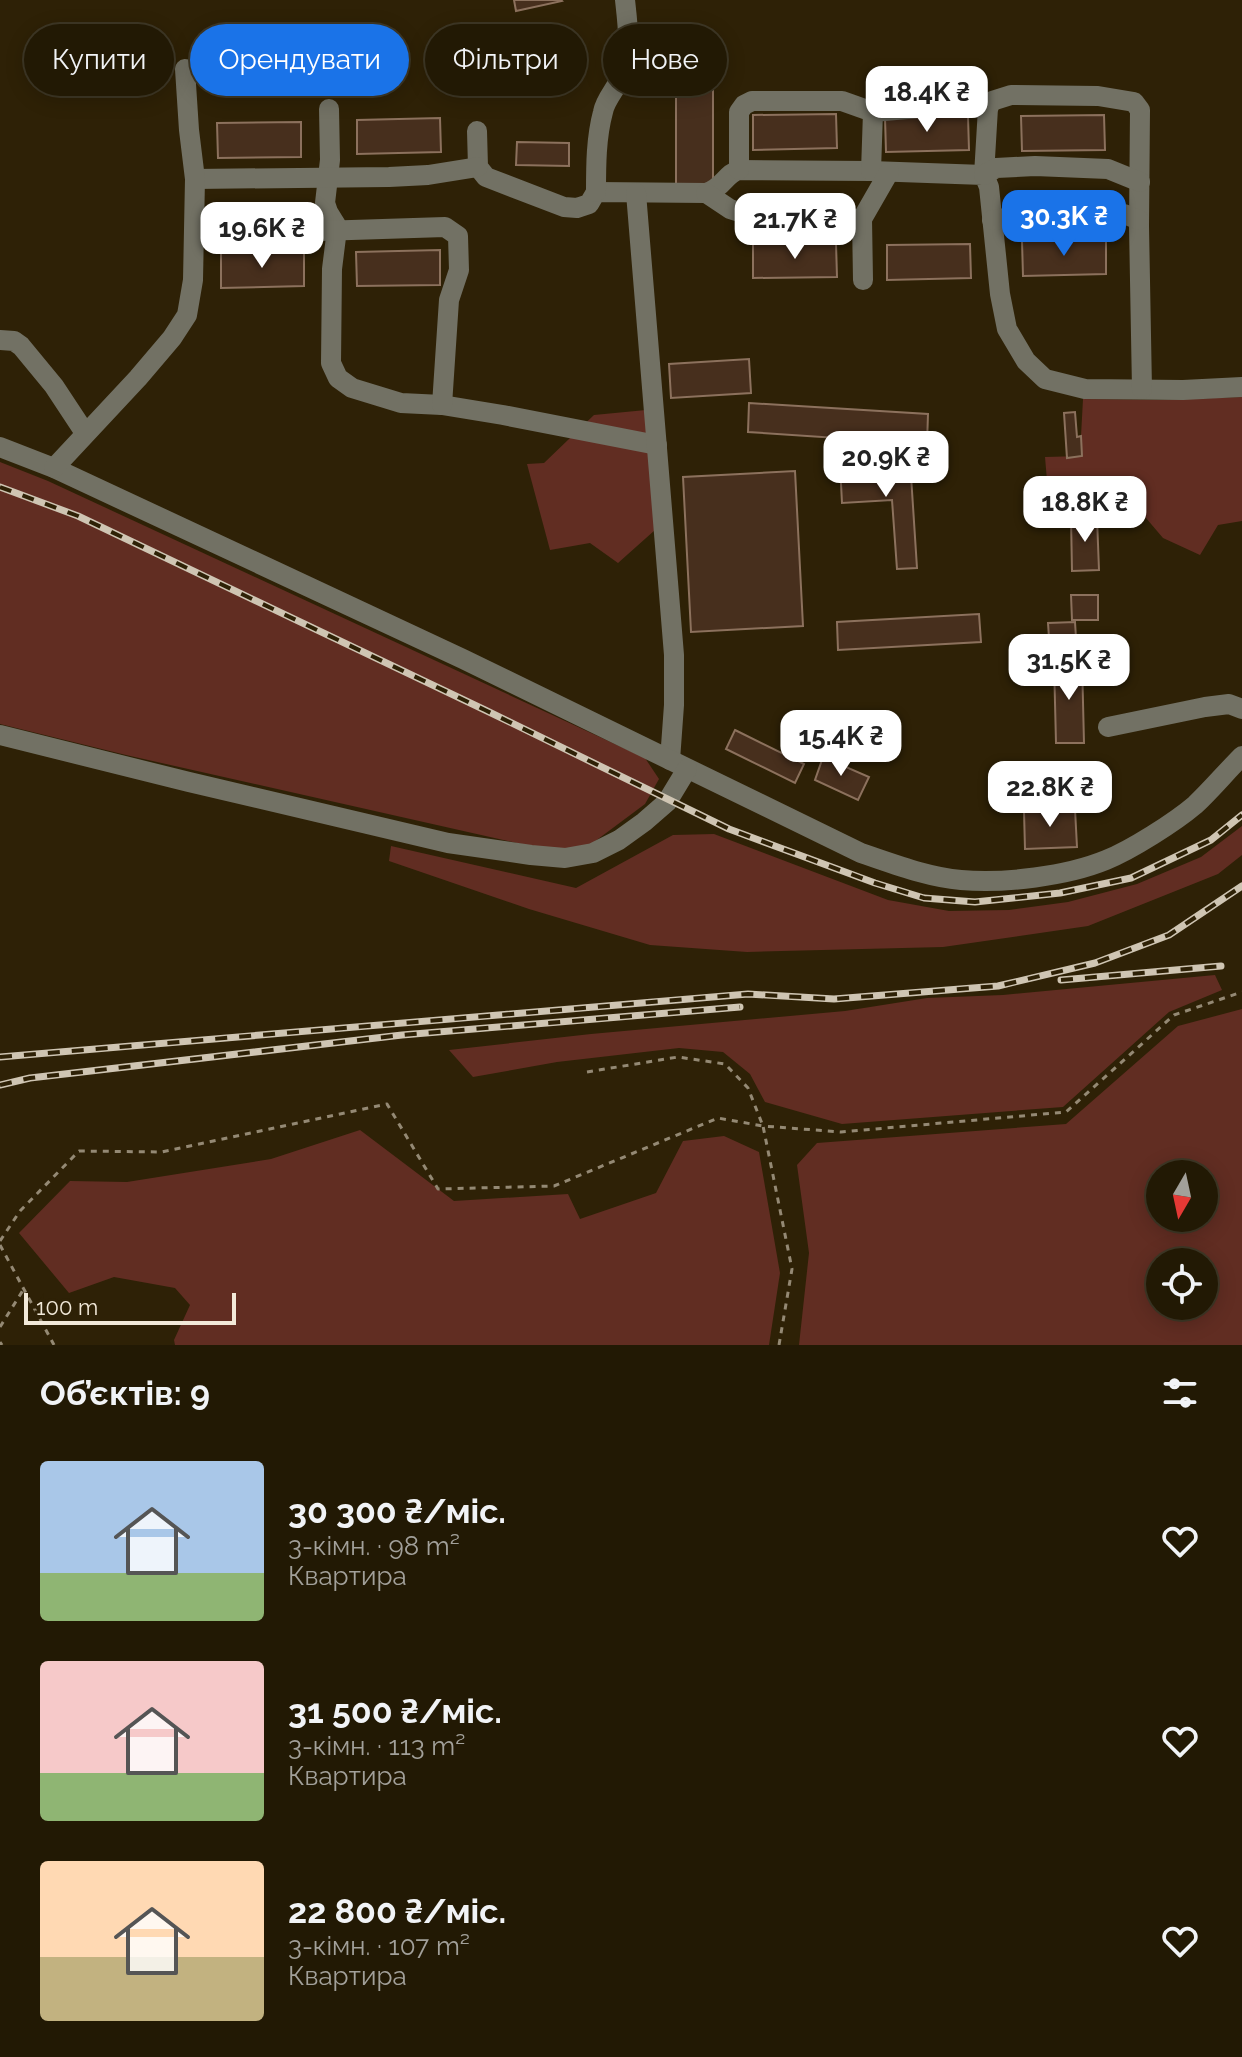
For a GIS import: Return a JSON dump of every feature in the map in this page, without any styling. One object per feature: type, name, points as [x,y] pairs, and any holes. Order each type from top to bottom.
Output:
[{"type":"street","points":[[477,131],[478,167],[486,177],[564,207],[577,208],[589,204],[596,192],[596,159],[603,109],[628,58],[625,0]]},
{"type":"street","points":[[54,468],[138,378],[187,315],[193,280],[195,179],[185,69]]},
{"type":"street","points":[[1142,389],[1140,110],[1134,102],[1098,96],[1011,95],[992,101],[988,108],[984,175],[989,187],[1000,294],[1007,329],[1026,361],[1045,379],[1085,389],[1183,390],[1242,387]]},
{"type":"street","points":[[739,170],[739,112],[752,101],[842,101],[873,112],[988,108]]},
{"type":"street","points":[[329,109],[325,203],[337,229],[332,269],[331,363],[338,378],[352,388],[401,403],[442,405],[503,415],[657,445]]},
{"type":"street","points":[[863,280],[862,219],[880,171],[873,112]]},
{"type":"street","points":[[596,192],[706,193],[720,186],[733,171],[739,170],[984,175],[996,168],[1035,166],[1108,169],[1140,182]]},
{"type":"street","points":[[195,179],[428,175],[478,167]]},
{"type":"street","points":[[0,735],[448,843],[531,855],[565,858],[593,853],[644,822],[667,802],[678,764],[674,655],[636,193]]},
{"type":"street","points":[[706,193],[730,209],[770,222],[862,219]]},
{"type":"street","points":[[992,220],[1028,215],[1124,214],[1139,220]]},
{"type":"street","points":[[195,235],[445,227],[458,236],[459,270],[449,300],[442,405]]},
{"type":"street","points":[[0,340],[14,341],[21,346],[54,386],[85,433]]},
{"type":"street","points":[[0,447],[54,468],[463,659],[861,853],[931,875],[998,882],[1052,875],[1107,860],[1153,834],[1193,806],[1242,756]]},
{"type":"street","points":[[1108,727],[1205,707],[1229,704],[1242,709]]},
{"type":"path","points":[[54,1345],[0,1243],[20,1211],[79,1151],[162,1152],[387,1104],[438,1189],[554,1186],[718,1118],[763,1126],[841,1132],[1066,1112],[1174,1015],[1242,992]]},
{"type":"path","points":[[587,1072],[678,1057],[725,1064],[748,1088],[763,1126],[792,1269],[779,1345]]},
{"type":"path","points":[[0,1327],[25,1287]]},
{"type":"shaded area","points":[[1242,397],[1242,521],[1218,525],[1200,555],[1163,538],[1140,511],[1113,510],[1050,516],[1045,457],[1082,456],[1083,399]]},
{"type":"shaded area","points":[[646,410],[655,530],[618,563],[590,543],[550,550],[527,464],[544,463],[594,415]]},
{"type":"shaded area","points":[[0,462],[48,481],[645,758],[659,779],[645,804],[586,848],[539,848],[0,724]]},
{"type":"shaded area","points":[[1242,826],[1242,855],[1218,874],[1088,926],[943,947],[747,952],[650,945],[529,909],[389,861],[391,846],[576,888],[673,835],[714,834],[888,900],[949,911],[1009,910],[1068,902],[1137,884],[1201,857]]},
{"type":"shaded area","points":[[1215,975],[1222,990],[1169,1012],[1063,1107],[842,1124],[765,1102],[750,1074],[723,1052],[679,1048],[557,1062],[473,1077],[449,1050],[845,1011],[927,998],[1003,995]]},
{"type":"shaded area","points":[[1242,1009],[1242,1345],[799,1345],[809,1253],[797,1165],[817,1143],[1066,1124],[1178,1026]]},
{"type":"shaded area","points":[[360,1130],[454,1201],[568,1194],[580,1219],[656,1193],[683,1141],[724,1136],[759,1152],[780,1273],[769,1345],[175,1345],[174,1340],[190,1305],[175,1288],[114,1277],[69,1293],[19,1233],[70,1181],[127,1182],[271,1159]]},
{"type":"building","points":[[514,0],[561,0],[562,1],[516,11]]},
{"type":"building","points":[[676,96],[713,96],[713,184],[676,184]]},
{"type":"building","points":[[836,114],[837,148],[753,150],[753,115]]},
{"type":"building","points":[[1104,115],[1105,150],[1022,151],[1021,116]]},
{"type":"building","points":[[968,116],[969,150],[886,152],[885,118]]},
{"type":"building","points":[[440,118],[441,152],[357,154],[357,120]]},
{"type":"building","points":[[301,122],[301,157],[218,158],[217,123]]},
{"type":"building","points":[[517,142],[569,143],[569,166],[516,165]]},
{"type":"building","points":[[1106,240],[1106,274],[1023,276],[1022,241]]},
{"type":"building","points":[[836,243],[837,277],[753,278],[753,244]]},
{"type":"building","points":[[970,244],[971,278],[887,280],[887,245]]},
{"type":"building","points":[[440,250],[440,285],[357,286],[356,252]]},
{"type":"building","points":[[304,252],[304,286],[221,288],[221,253]]},
{"type":"building","points":[[749,359],[751,393],[671,398],[669,364]]},
{"type":"building","points":[[749,403],[928,414],[927,444],[748,432]]},
{"type":"building","points":[[1075,412],[1082,456],[1067,458],[1064,413]]},
{"type":"building","points":[[910,460],[917,568],[897,569],[892,500],[842,503],[840,464]]},
{"type":"building","points":[[795,471],[803,626],[691,632],[683,477]]},
{"type":"building","points":[[1071,518],[1097,518],[1099,570],[1072,571]]},
{"type":"building","points":[[1071,595],[1098,595],[1098,620],[1072,620]]},
{"type":"building","points":[[979,614],[981,642],[838,650],[837,622]]},
{"type":"building","points":[[1075,622],[1076,638],[1049,638],[1048,623]]},
{"type":"building","points":[[1082,661],[1084,743],[1056,743],[1054,662]]},
{"type":"building","points":[[735,730],[804,764],[795,783],[726,749]]},
{"type":"building","points":[[823,757],[869,777],[858,800],[815,780]]},
{"type":"building","points":[[1075,809],[1077,847],[1025,849],[1024,811]]},
{"type":"railway","points":[[0,487],[78,516],[729,829],[924,898],[975,902],[1060,893],[1131,878],[1211,840],[1242,815]]},
{"type":"railway","points":[[0,1057],[748,994],[834,999],[998,986],[1095,963],[1169,935],[1242,886]]},
{"type":"railway","points":[[1061,980],[1221,966]]},
{"type":"railway","points":[[0,1085],[30,1078],[402,1035],[740,1007]]}]
